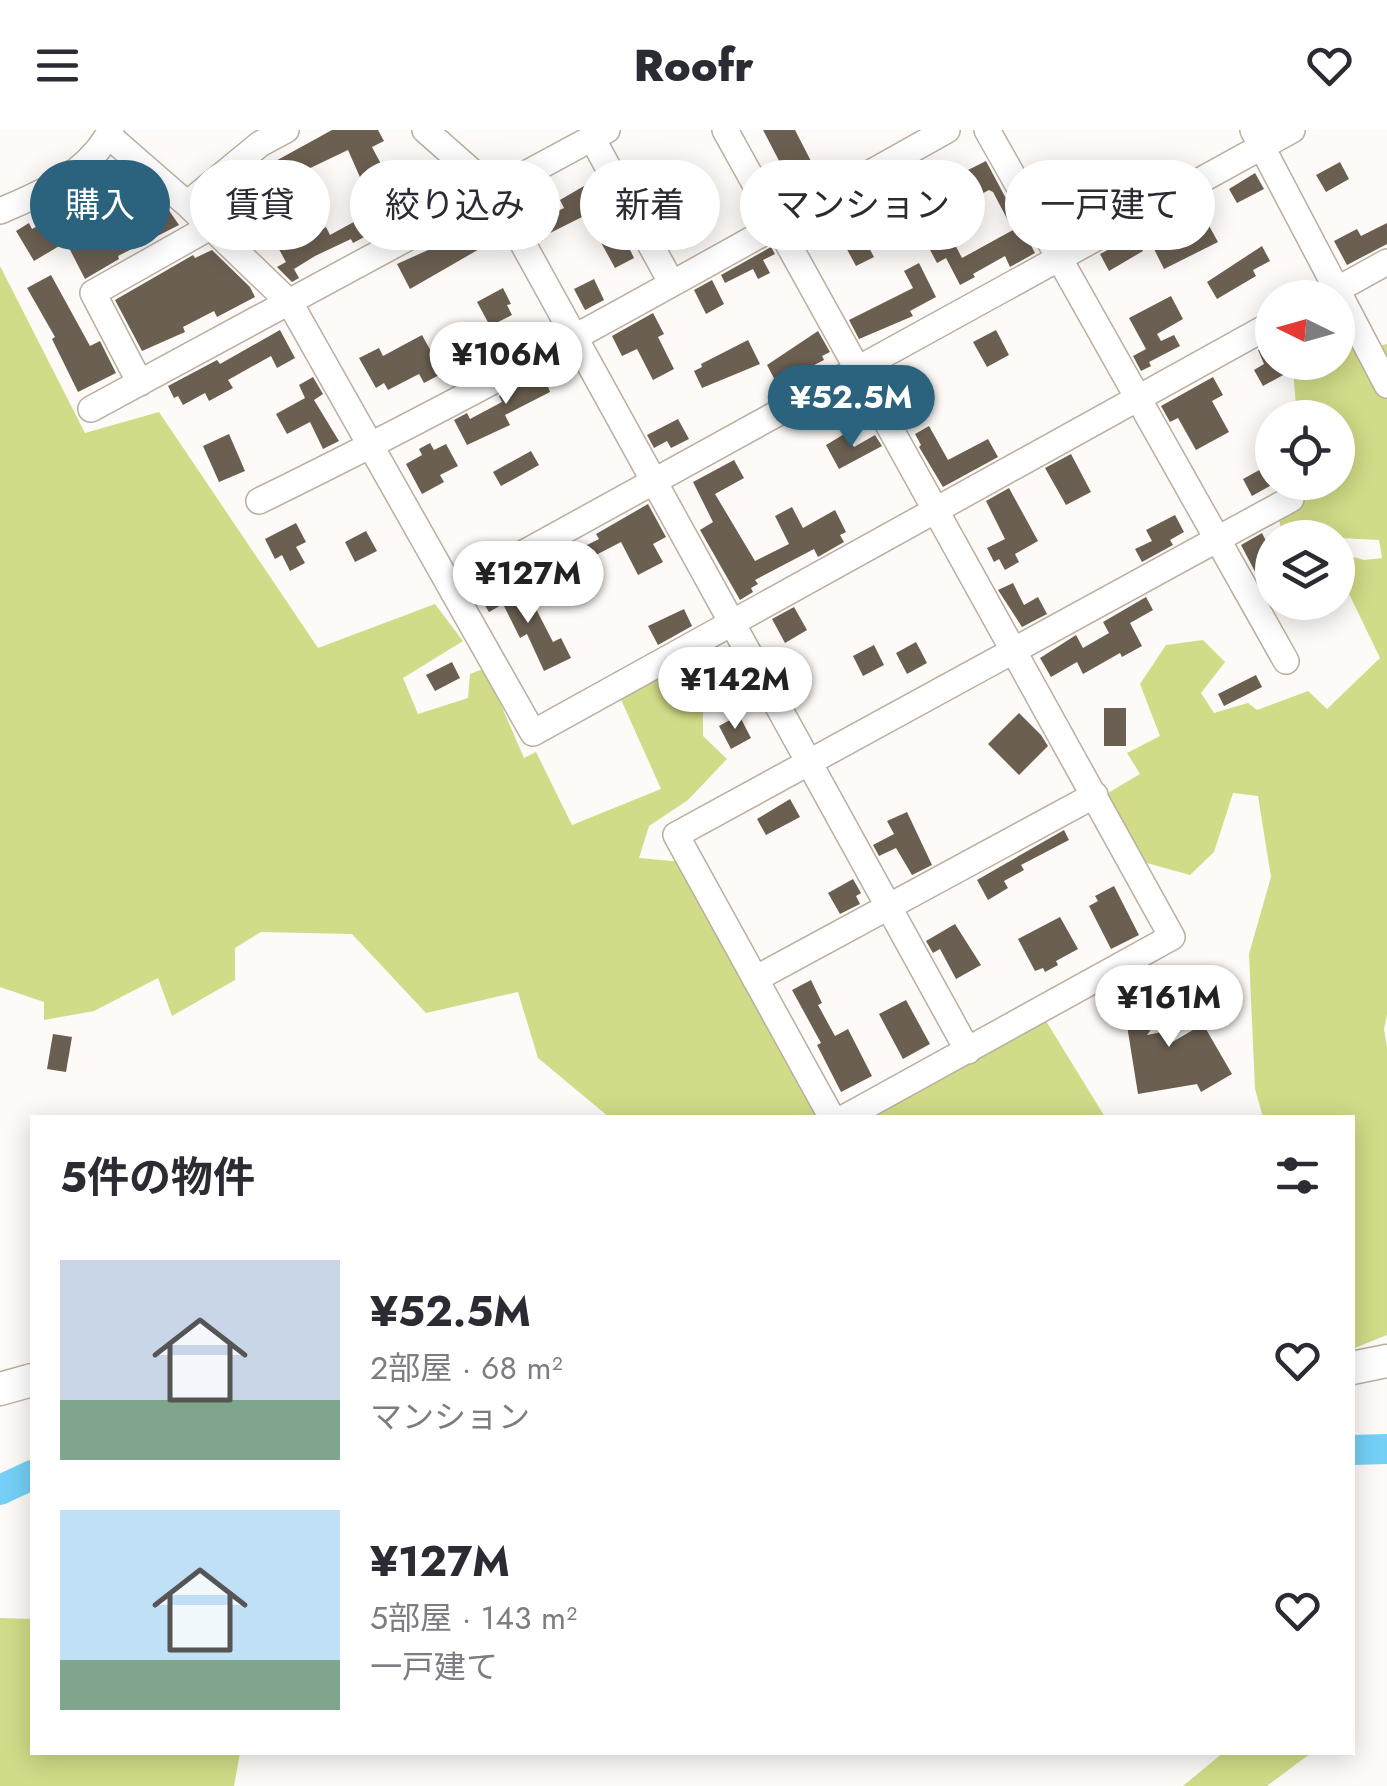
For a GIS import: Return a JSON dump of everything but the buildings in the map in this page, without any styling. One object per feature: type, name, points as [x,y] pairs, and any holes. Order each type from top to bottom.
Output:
[{"type":"main road","points":[[1355,1367],[1387,1360]]},
{"type":"main road","points":[[0,1388],[30,1380]]},
{"type":"street","points":[[186,204],[260,144],[286,130]]},
{"type":"street","points":[[425,130],[458,160]]},
{"type":"street","points":[[724,130],[740,160]]},
{"type":"street","points":[[894,160],[947,130]]},
{"type":"street","points":[[986,130],[1286,662]]},
{"type":"street","points":[[453,592],[1057,257],[1257,138],[1292,130]]},
{"type":"street","points":[[0,211],[52,189],[80,169],[110,133],[190,208]]},
{"type":"street","points":[[552,160],[599,134],[671,282]]},
{"type":"street","points":[[1257,138],[1324,280]]},
{"type":"street","points":[[140,383],[93,293],[190,238]]},
{"type":"street","points":[[260,501],[369,448],[740,245]]},
{"type":"street","points":[[234,250],[290,303],[532,733],[1255,333]]},
{"type":"street","points":[[90,409],[387,250]]},
{"type":"street","points":[[526,250],[968,1051]]},
{"type":"street","points":[[789,250],[1172,937],[850,1115]]},
{"type":"street","points":[[1354,280],[1387,262]]},
{"type":"street","points":[[1355,333],[1387,384]]},
{"type":"street","points":[[830,1115],[676,835],[1289,500]]},
{"type":"street","points":[[755,980],[1095,795]]},
{"type":"green space","points":[[0,266],[85,433],[159,412],[318,648],[435,604],[463,641],[403,678],[418,714],[468,698],[470,674],[485,668],[524,758],[536,752],[572,825],[661,789],[619,695],[669,668],[676,691],[727,674],[736,696],[703,712],[703,736],[727,759],[688,800],[649,826],[639,858],[683,862],[816,1115],[607,1115],[538,1058],[518,992],[426,1013],[352,934],[261,932],[235,948],[235,980],[172,1016],[158,978],[94,1011],[44,1020],[44,1002],[0,987]]},
{"type":"green space","points":[[1355,343],[1358,350],[1387,344],[1387,1335],[1355,1348],[1355,1115],[1262,1115],[1255,1089],[1249,954],[1271,877],[1258,796],[1233,793],[1214,852],[1190,875],[1143,862],[1108,793],[1140,774],[1127,753],[1160,736],[1140,684],[1166,645],[1203,640],[1225,662],[1201,693],[1214,713],[1248,703],[1257,710],[1308,691],[1327,709],[1380,658],[1355,606],[1355,557],[1382,558],[1379,540],[1355,539],[1355,520],[1279,518],[1307,500],[1355,500],[1355,400],[1296,400],[1294,380],[1355,380]]},
{"type":"green space","points":[[1046,1021],[1104,1115],[867,1115]]},
{"type":"green space","points":[[0,1618],[30,1619],[30,1755],[240,1755],[234,1786],[0,1786]]},
{"type":"green space","points":[[1220,1755],[1308,1755],[1267,1786],[1183,1786]]},
{"type":"waterway","points":[[1355,1450],[1387,1449]]},
{"type":"waterway","points":[[0,1490],[30,1476]]}]
